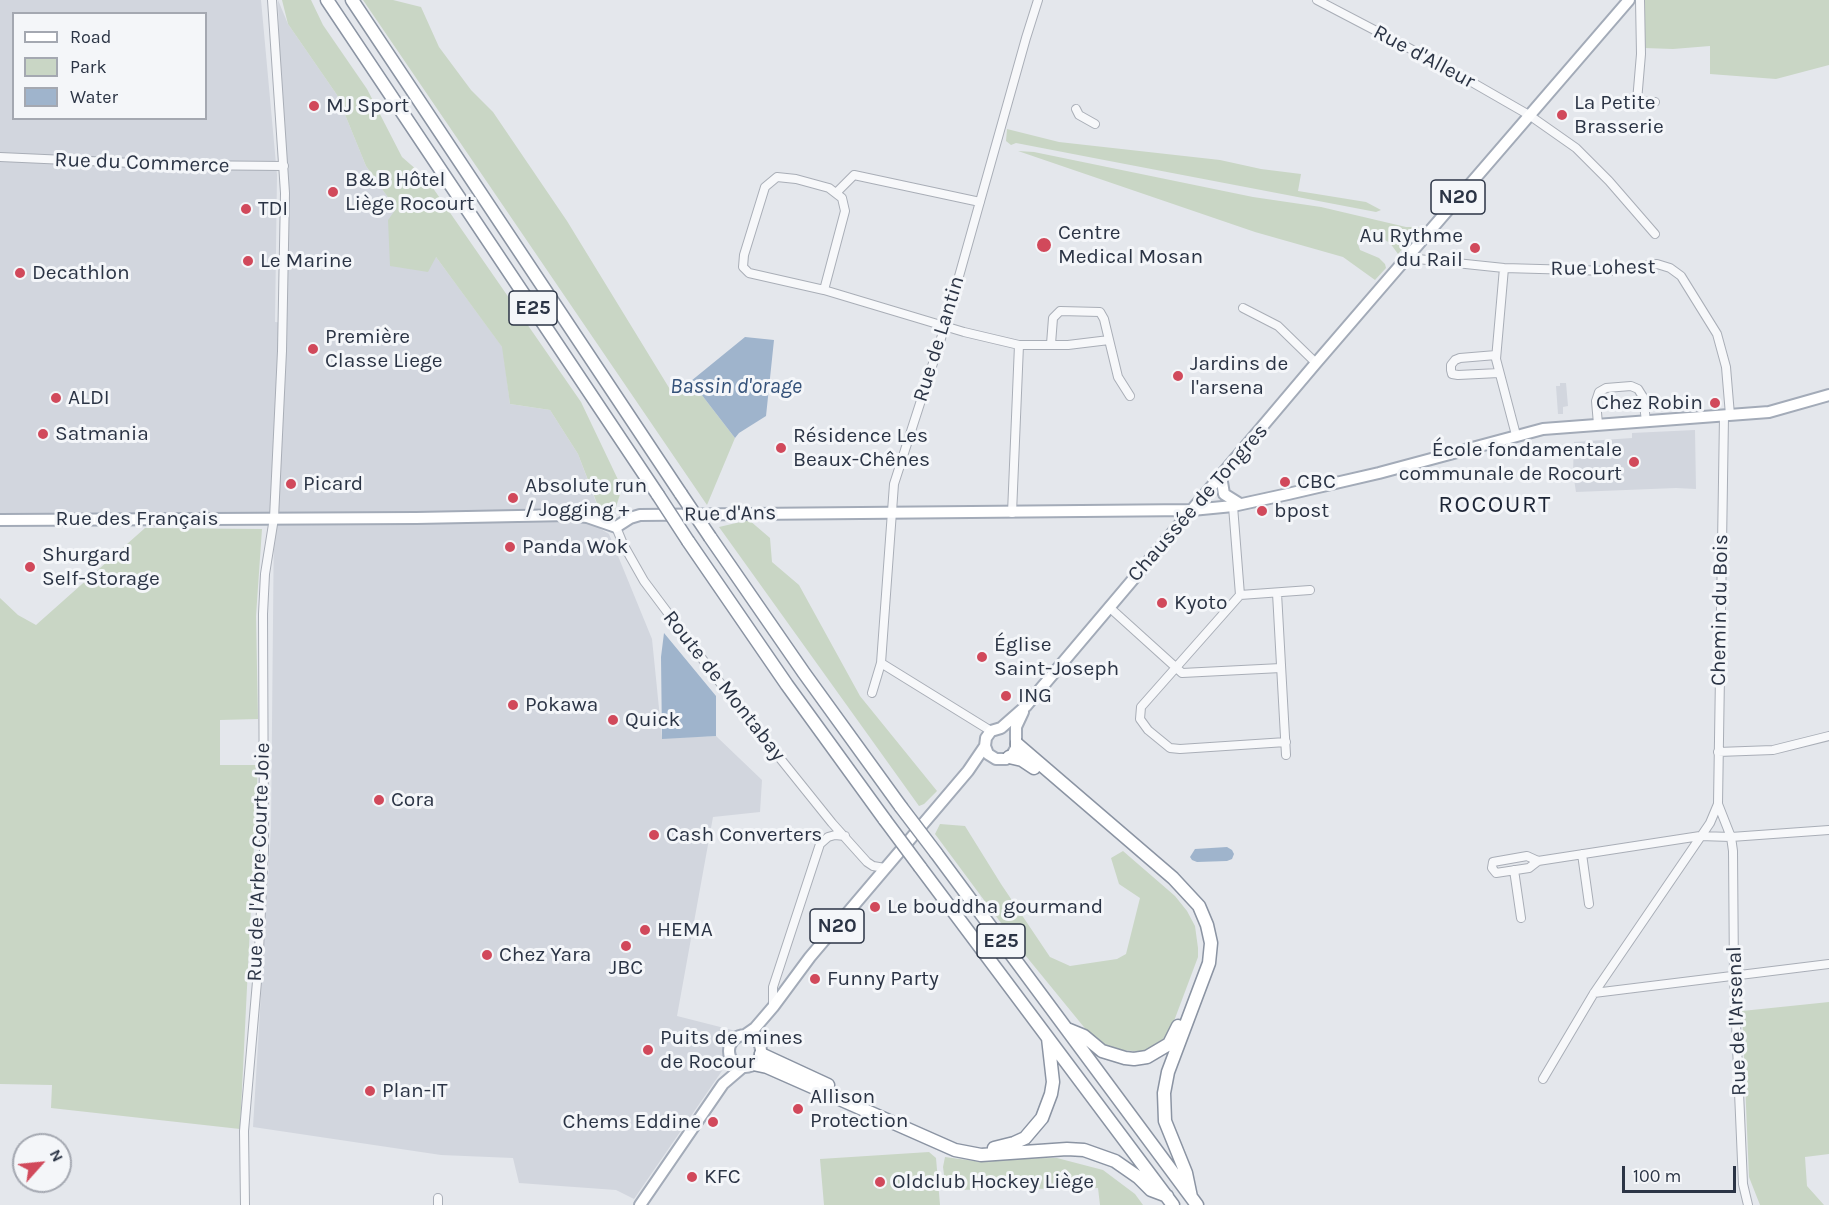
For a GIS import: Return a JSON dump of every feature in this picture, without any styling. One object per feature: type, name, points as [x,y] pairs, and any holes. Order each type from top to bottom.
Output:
[{"type":"highway","name":"E25","points":[[327,0],[787,686],[1170,1200]]},
{"type":"highway","name":"E25","points":[[353,1],[681,494],[804,673],[1194,1201]]},
{"type":"highway","points":[[1016,742],[1173,878],[1199,906],[1207,925],[1211,943],[1209,963],[1168,1072],[1164,1093],[1166,1121],[1194,1201]]},
{"type":"highway","points":[[1009,758],[1022,760],[1032,766],[1176,890],[1190,907],[1200,927],[1203,944],[1202,961],[1175,1034],[1168,1044],[1146,1057],[1125,1059],[1102,1051],[1084,1036],[1067,1029]]},
{"type":"highway","points":[[754,1057],[956,1144],[978,1149],[991,1149],[1025,1138],[1042,1118],[1053,1082],[1048,1037]]},
{"type":"highway","points":[[754,1057],[767,1067],[955,1150],[981,1155],[1067,1149],[1084,1150],[1121,1164],[1151,1190],[1170,1200]]},
{"type":"main road","name":"Chaussée de Tongres","points":[[745,1035],[755,1028],[773,1007],[810,957],[968,771],[985,746],[986,738],[1026,706],[1316,363],[1629,0]]},
{"type":"main road","name":"Rue d'Ans","points":[[616,527],[640,515],[1192,510],[1236,505],[1380,473],[1543,429],[1769,412],[1829,395]]},
{"type":"main road","points":[[1221,476],[1224,494],[1236,505]]},
{"type":"main road","points":[[1169,511],[1172,515],[1174,531]]},
{"type":"main road","points":[[274,518],[578,515],[616,527]]},
{"type":"main road","name":"Rue des Français","points":[[0,519],[274,518]]},
{"type":"main road","name":"Chaussée de Tongres","points":[[1009,758],[1014,752],[1016,727],[1026,706]]},
{"type":"main road","points":[[996,730],[1011,732],[1016,742]]},
{"type":"main road","points":[[985,746],[992,757],[1000,760],[1009,758]]},
{"type":"main road","name":"Chaussée de Tongres","points":[[968,771],[992,757]]},
{"type":"main road","name":"Chaussée de Tongres","points":[[754,1057],[773,1007]]},
{"type":"main road","points":[[640,1205],[723,1084],[754,1057],[754,1037],[745,1035]]},
{"type":"main road","name":"N20","points":[[732,1059],[730,1048],[733,1041],[745,1035]]},
{"type":"main road","points":[[723,1084],[732,1059],[736,1063],[754,1057]]},
{"type":"street","name":"Rue de l'Arbre Courte Joie","points":[[245,1205],[244,1131],[258,970],[264,850],[262,614],[265,574],[274,518],[282,351],[285,193],[272,0]]},
{"type":"street","name":"Rue de Lantin","points":[[872,693],[881,663],[894,484],[945,326],[1038,0]]},
{"type":"street","name":"Rue d'Alleur","points":[[1317,0],[1449,69],[1529,115],[1576,148],[1609,181],[1655,234]]},
{"type":"street","points":[[1640,0],[1641,54],[1637,101],[1655,102]]},
{"type":"street","points":[[1076,109],[1079,115],[1095,124]]},
{"type":"street","name":"Rue du Commerce","points":[[0,157],[177,165],[284,166]]},
{"type":"street","points":[[836,193],[854,175],[980,202]]},
{"type":"street","points":[[824,290],[845,211],[842,198],[829,188],[796,178],[777,177],[765,187],[744,255],[743,267],[750,273],[824,290],[945,326],[1019,345],[1068,345],[1109,340]]},
{"type":"street","name":"Rue Lohest","points":[[1408,258],[1504,268],[1611,271],[1657,264],[1670,268],[1681,276],[1717,334],[1726,367],[1727,415]]},
{"type":"street","points":[[1504,268],[1496,355],[1516,435]]},
{"type":"street","points":[[1243,308],[1278,326],[1316,363]]},
{"type":"street","points":[[1051,344],[1053,318],[1060,311],[1100,312],[1104,319],[1118,377],[1130,396]]},
{"type":"street","points":[[1012,513],[1019,345]]},
{"type":"street","points":[[1496,355],[1460,358],[1451,365],[1451,370],[1452,374],[1458,375],[1499,373]]},
{"type":"street","points":[[1598,424],[1596,400],[1599,393],[1606,388],[1631,386],[1638,389],[1643,397],[1646,421]]},
{"type":"street","name":"Chemin du Bois","points":[[1727,415],[1718,804],[1731,837]]},
{"type":"street","points":[[1236,505],[1240,595],[1141,707],[1140,719],[1148,730],[1170,748],[1180,750],[1286,742]]},
{"type":"street","name":"Route de Montabay","points":[[616,527],[636,570],[730,696],[867,862],[873,866],[885,868]]},
{"type":"street","points":[[1240,595],[1310,590]]},
{"type":"street","points":[[1277,593],[1286,755]]},
{"type":"street","points":[[1109,607],[1182,673],[1281,668]]},
{"type":"street","points":[[881,663],[996,730]]},
{"type":"street","points":[[1718,752],[1773,750],[1829,736]]},
{"type":"street","name":"Chemin du Bois","points":[[1543,1079],[1594,993],[1710,823],[1718,804]]},
{"type":"street","points":[[1538,861],[1527,856],[1493,862],[1492,868],[1496,873],[1529,868],[1538,861],[1700,836],[1731,837],[1829,830]]},
{"type":"street","points":[[773,1007],[773,987],[820,844],[828,837],[845,836]]},
{"type":"street","name":"Rue de l'Arsenal","points":[[1731,837],[1734,977],[1743,1184],[1748,1205]]},
{"type":"street","points":[[1582,854],[1589,904]]},
{"type":"street","points":[[1514,870],[1521,918]]},
{"type":"street","points":[[1594,993],[1829,964]]},
{"type":"shaded area","points":[[0,0],[261,0],[277,175],[275,322],[286,323],[278,0],[288,24],[337,95],[366,166],[396,209],[436,257],[503,348],[510,404],[550,410],[578,454],[599,510],[0,517]]},
{"type":"shaded area","points":[[1560,383],[1566,383],[1568,406],[1563,407],[1563,414],[1558,414],[1556,386],[1560,386]]},
{"type":"shaded area","name":"École fondamentale communale de Rocourt","points":[[1695,430],[1696,489],[1576,492],[1573,473],[1574,442],[1632,438],[1632,433]]},
{"type":"shaded area","points":[[274,518],[577,521],[594,525],[609,534],[652,639],[662,738],[716,736],[762,780],[760,812],[713,817],[677,1016],[740,1032],[724,1049],[726,1065],[634,1199],[616,1190],[519,1183],[513,1158],[441,1155],[253,1127],[271,828]]},
{"type":"green space","points":[[282,0],[311,0],[323,25],[367,89],[402,157],[426,178],[581,402],[622,488],[615,510],[598,506],[578,454],[550,410],[510,404],[502,347],[436,257],[428,272],[390,266],[388,220],[396,209],[366,166],[337,95],[288,24]]},
{"type":"green space","points":[[363,0],[393,0],[421,7],[439,47],[471,90],[493,112],[567,221],[671,391],[691,381],[735,438],[707,505]]},
{"type":"green space","points":[[1644,0],[1829,0],[1829,65],[1776,79],[1710,74],[1710,46],[1673,49],[1644,48]]},
{"type":"green space","points":[[1007,129],[1059,142],[1220,160],[1261,169],[1301,174],[1298,191],[1366,202],[1381,210],[1376,212],[1016,143],[1011,145],[1006,141]]},
{"type":"green space","points":[[1018,151],[1034,152],[1253,197],[1321,207],[1406,227],[1422,227],[1398,254],[1390,243],[1383,239],[1371,238],[1357,241],[1360,250],[1379,258],[1385,264],[1386,268],[1375,280],[1343,257],[1255,232]]},
{"type":"green space","points":[[749,520],[770,538],[772,562],[799,585],[860,696],[937,791],[924,804],[919,806],[719,527]]},
{"type":"green space","points":[[145,528],[262,529],[256,616],[258,719],[220,720],[220,765],[258,765],[240,1129],[51,1108],[52,1085],[0,1084],[0,598],[18,615],[36,625]]},
{"type":"green space","points":[[940,824],[965,826],[1050,957],[1070,966],[1117,959],[1126,954],[1140,898],[1119,884],[1111,858],[1123,851],[1175,896],[1195,926],[1198,957],[1168,1037],[1143,1052],[1101,1048],[1021,950],[935,834]]},
{"type":"green space","points":[[1829,1002],[1829,1154],[1805,1157],[1807,1186],[1824,1205],[1760,1205],[1749,1177],[1742,1011]]},
{"type":"green space","name":"Oldclub Hockey Liège","points":[[929,1152],[936,1158],[940,1205],[824,1205],[820,1159]]},
{"type":"green space","points":[[945,1157],[982,1162],[986,1159],[1057,1158],[1103,1170],[1135,1194],[1143,1205],[1100,1205],[1098,1188],[946,1190],[943,1167]]},
{"type":"water","name":"Bassin d'orage","points":[[745,337],[774,340],[766,416],[735,438],[691,381]]},
{"type":"water","points":[[664,633],[716,696],[716,736],[662,739],[661,657]]},
{"type":"water","points":[[1227,847],[1234,854],[1232,859],[1227,861],[1197,862],[1190,857],[1195,849]]},
{"type":"place","name":"MJ Sport","points":[[314,106]]},
{"type":"place","name":"La Petite Brasserie","points":[[1562,115]]},
{"type":"place","name":"B&B Hôtel Liège Rocourt","points":[[333,192]]},
{"type":"place","name":"TDI","points":[[246,209]]},
{"type":"place","name":"Centre Medical Mosan","points":[[1044,245]]},
{"type":"place","name":"Au Rythme du Rail","points":[[1475,248]]},
{"type":"place","name":"Le Marine","points":[[248,261]]},
{"type":"place","name":"Decathlon","points":[[20,273]]},
{"type":"place","name":"Première Classe Liege","points":[[313,349]]},
{"type":"place","name":"Jardins de l'arsena","points":[[1178,376]]},
{"type":"place","name":"ALDI","points":[[56,398]]},
{"type":"place","name":"Chez Robin","points":[[1715,403]]},
{"type":"place","name":"Satmania","points":[[43,434]]},
{"type":"place","name":"Résidence Les Beaux-Chênes","points":[[781,448]]},
{"type":"place","name":"École fondamentale communale de Rocourt","points":[[1634,462]]},
{"type":"place","name":"CBC","points":[[1285,482]]},
{"type":"place","name":"Picard","points":[[291,484]]},
{"type":"place","name":"Absolute run / Jogging +","points":[[513,498]]},
{"type":"place","name":"bpost","points":[[1262,511]]},
{"type":"place","name":"Panda Wok","points":[[510,547]]},
{"type":"place","name":"Shurgard Self-Storage","points":[[30,567]]},
{"type":"place","name":"Kyoto","points":[[1162,603]]},
{"type":"place","name":"Église Saint-Joseph","points":[[982,657]]},
{"type":"place","name":"ING","points":[[1006,696]]},
{"type":"place","name":"Pokawa","points":[[513,705]]},
{"type":"place","name":"Quick","points":[[613,720]]},
{"type":"place","name":"Cora","points":[[379,800]]},
{"type":"place","name":"Cash Converters","points":[[654,835]]},
{"type":"place","name":"Le bouddha gourmand","points":[[875,907]]},
{"type":"place","name":"HEMA","points":[[645,930]]},
{"type":"place","name":"JBC","points":[[626,946]]},
{"type":"place","name":"Chez Yara","points":[[487,955]]},
{"type":"place","name":"Funny Party","points":[[815,979]]},
{"type":"place","name":"Puits de mines de Rocour","points":[[648,1050]]},
{"type":"place","name":"Plan-IT","points":[[370,1091]]},
{"type":"place","name":"Allison Protection","points":[[798,1109]]},
{"type":"place","name":"Chems Eddine","points":[[713,1122]]},
{"type":"place","name":"KFC","points":[[692,1177]]},
{"type":"place","name":"Oldclub Hockey Liège","points":[[880,1182]]},
{"type":"district","name":"ROCOURT","points":[[1495,505]]}]
